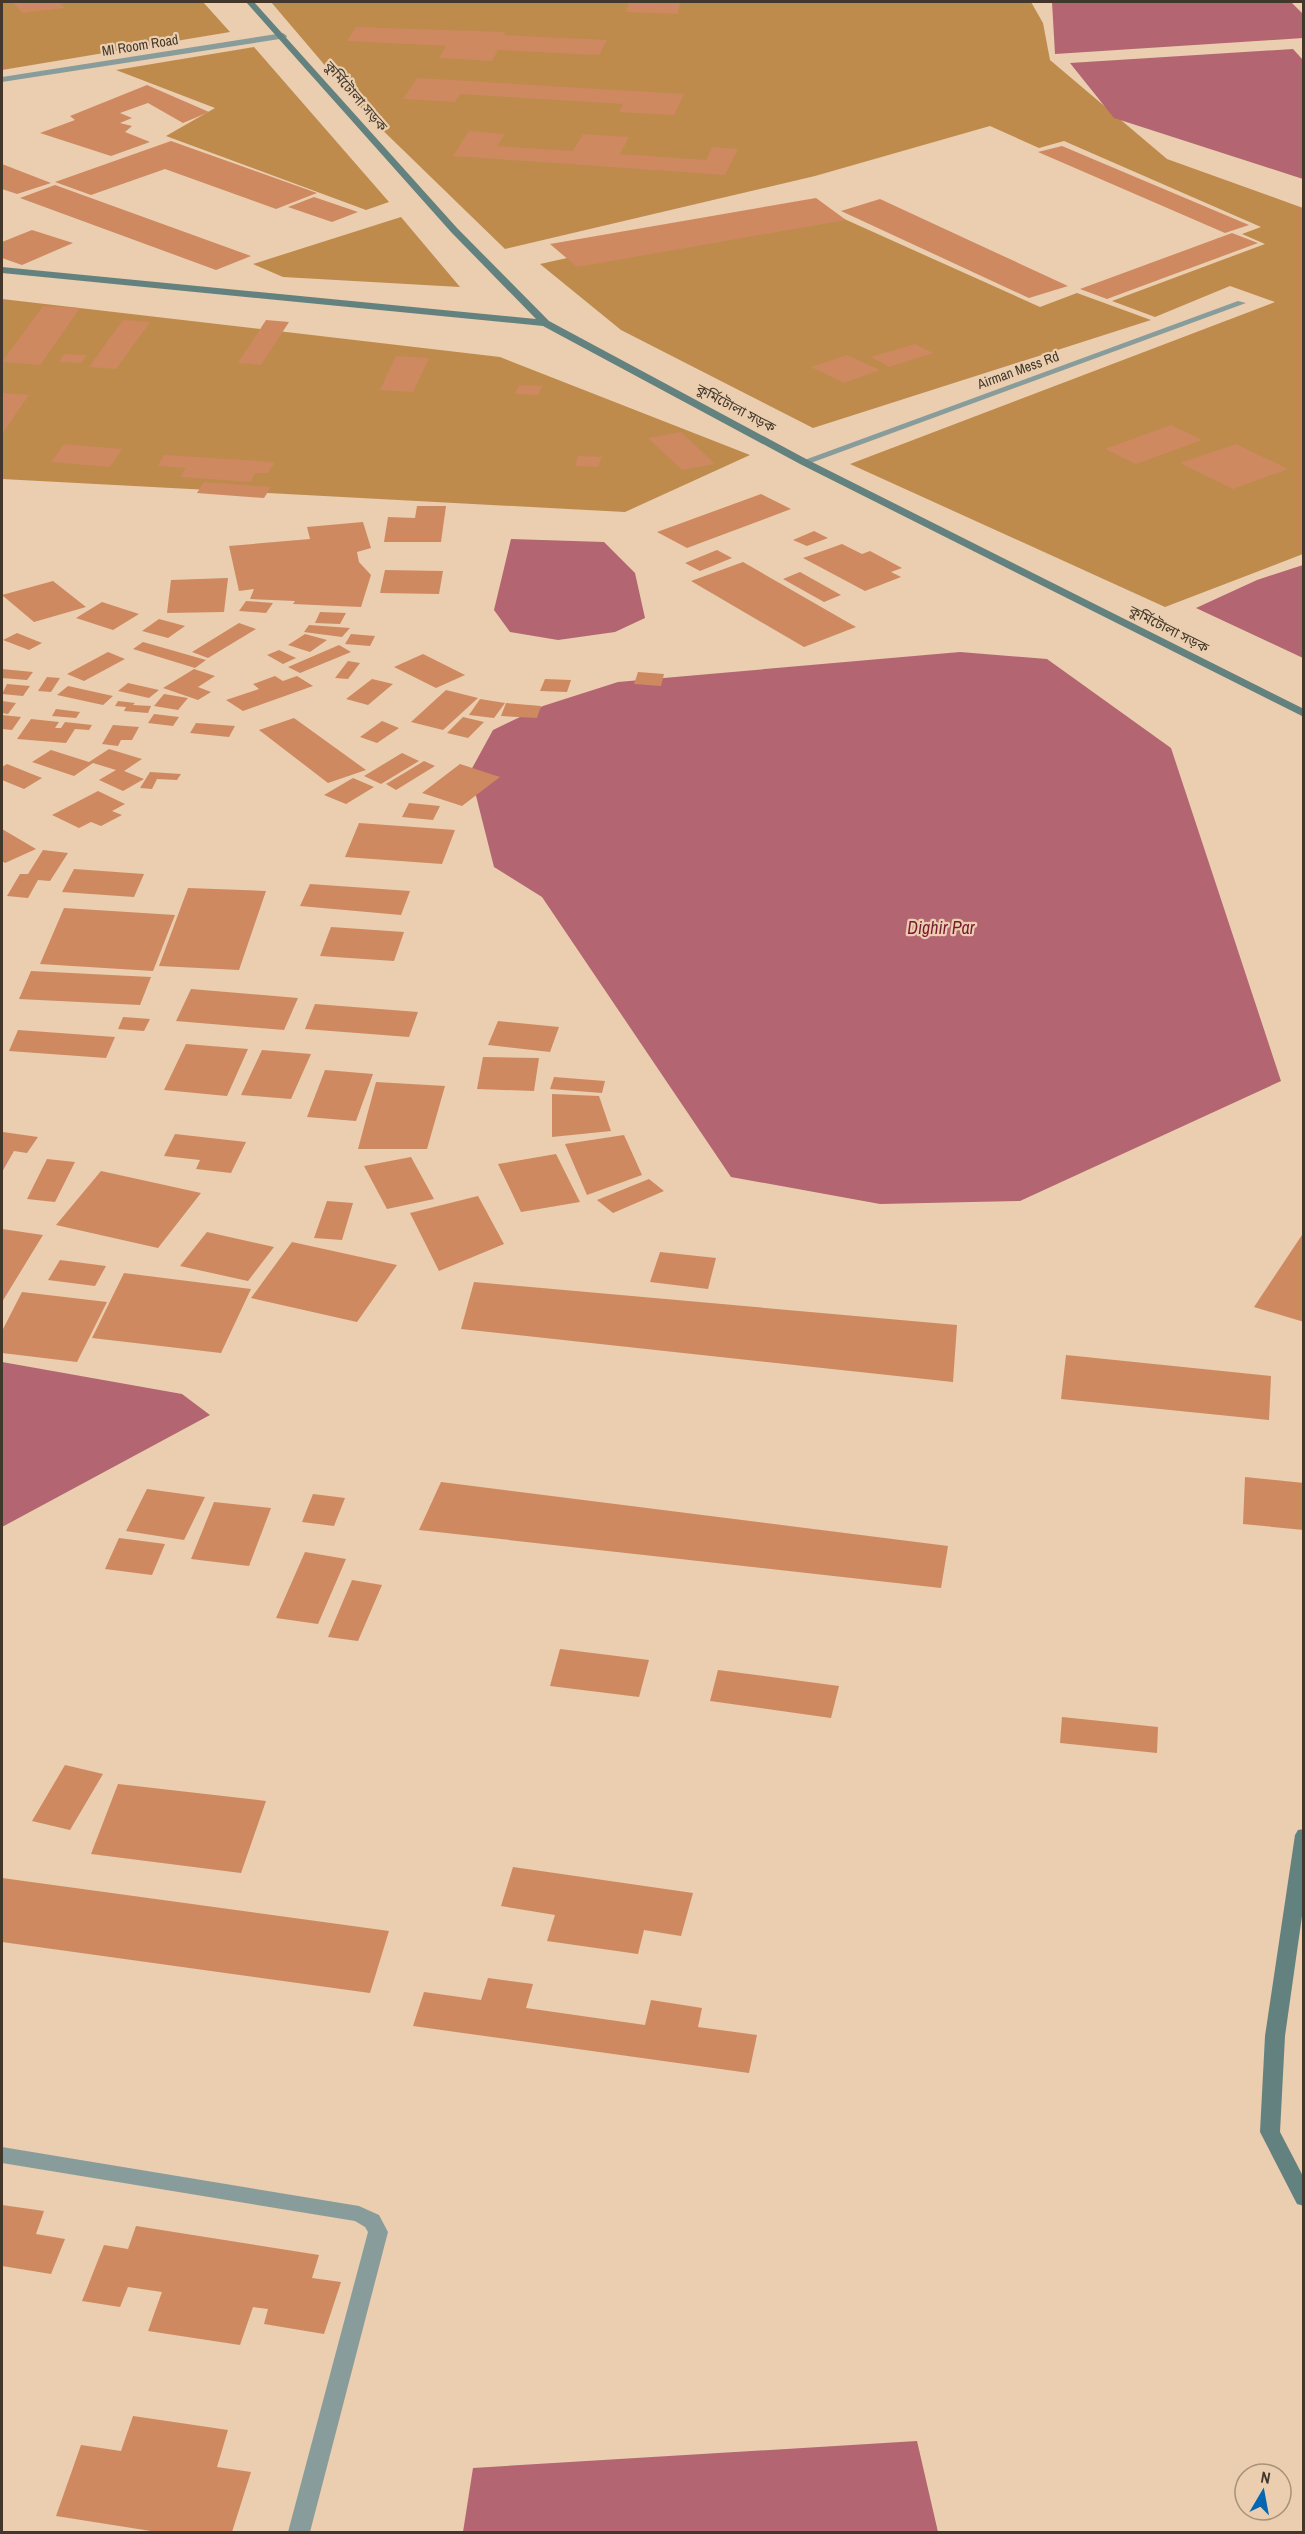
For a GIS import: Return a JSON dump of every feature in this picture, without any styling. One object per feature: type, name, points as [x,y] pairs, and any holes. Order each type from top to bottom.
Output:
[{"type":"street","name":"কুর্মিটোলা সড়ক","points":[[250,2],[283,36],[454,230],[545,323],[804,462],[1304,714]]},
{"type":"street","name":"MI Room Road","points":[[2,80],[283,36]]},
{"type":"street","points":[[2,270],[545,323]]},
{"type":"street","name":"Airman Mess Rd","points":[[804,462],[1241,303]]},
{"type":"street","points":[[1304,1835],[1275,2036],[1270,2132],[1304,2198]]},
{"type":"street","points":[[2,2155],[359,2214],[372,2221],[378,2232],[299,2532]]},
{"type":"shaded area","points":[[2,2],[203,2],[230,32],[2,70]]},
{"type":"shaded area","points":[[271,2],[1031,2],[1043,23],[1050,60],[1167,159],[1303,208],[1303,554],[1165,607],[850,464],[1275,302],[1230,286],[1155,317],[1112,301],[1265,244],[1242,234],[1261,227],[1064,141],[1039,148],[990,126],[815,176],[505,249],[368,116]]},
{"type":"shaded area","points":[[254,47],[389,202],[366,210],[166,136],[215,108],[116,70]]},
{"type":"shaded area","points":[[811,204],[1040,307],[1077,293],[1151,320],[813,428],[621,330],[540,264]]},
{"type":"shaded area","points":[[401,217],[460,287],[283,277],[253,264]]},
{"type":"shaded area","points":[[2,299],[500,357],[750,455],[625,512],[2,479]]},
{"type":"water","points":[[1052,2],[1291,2],[1303,14],[1303,38],[1055,54]]},
{"type":"water","points":[[1293,49],[1303,60],[1303,179],[1114,118],[1070,63]]},
{"type":"water","points":[[511,539],[604,542],[635,573],[645,618],[615,632],[558,640],[510,632],[494,610]]},
{"type":"water","points":[[1303,565],[1303,658],[1196,608],[1257,580]]},
{"type":"water","name":"Dighir Par","points":[[960,652],[1047,659],[1171,748],[1281,1081],[1020,1201],[880,1204],[731,1177],[542,897],[494,867],[470,772],[493,730],[543,706],[618,682]]},
{"type":"water","points":[[2,1362],[182,1394],[210,1415],[2,1527]]},
{"type":"water","points":[[917,2441],[938,2532],[463,2532],[473,2468]]},
{"type":"building","points":[[13,2],[59,2],[64,8],[22,13]]},
{"type":"building","points":[[629,2],[680,2],[678,14],[626,12]]},
{"type":"building","points":[[356,27],[505,32],[504,35],[607,40],[599,55],[498,50],[492,61],[439,58],[446,46],[347,41]]},
{"type":"building","points":[[417,78],[684,94],[674,115],[619,112],[623,104],[460,94],[455,102],[403,99]]},
{"type":"building","points":[[147,85],[209,112],[183,123],[148,103],[120,113],[132,118],[120,123],[132,126],[125,132],[150,142],[111,156],[40,133],[75,120],[70,116]]},
{"type":"building","points":[[469,131],[505,134],[497,146],[573,151],[583,134],[629,137],[620,154],[706,160],[712,147],[738,149],[725,175],[453,156]]},
{"type":"building","points":[[171,141],[317,193],[276,209],[165,169],[91,195],[55,182]]},
{"type":"building","points":[[1062,146],[1249,225],[1225,233],[1038,152]]},
{"type":"building","points":[[2,164],[51,183],[17,194],[2,189]]},
{"type":"building","points":[[55,185],[251,256],[216,270],[20,198]]},
{"type":"building","points":[[314,197],[358,212],[332,222],[288,207]]},
{"type":"building","points":[[816,198],[846,220],[577,267],[550,244]]},
{"type":"building","points":[[880,199],[1068,286],[1029,298],[841,211]]},
{"type":"building","points":[[32,230],[73,243],[22,265],[2,258],[2,242]]},
{"type":"building","points":[[1232,233],[1258,243],[1107,299],[1080,289]]},
{"type":"building","points":[[43,306],[80,308],[40,365],[2,362]]},
{"type":"building","points":[[123,320],[150,322],[116,369],[89,367]]},
{"type":"building","points":[[266,320],[289,322],[261,365],[238,363]]},
{"type":"building","points":[[915,344],[933,353],[889,367],[871,357]]},
{"type":"building","points":[[64,354],[87,355],[81,363],[59,362]]},
{"type":"building","points":[[847,355],[880,370],[844,383],[811,367]]},
{"type":"building","points":[[396,356],[429,358],[413,392],[380,390]]},
{"type":"building","points":[[519,385],[542,386],[538,395],[515,394]]},
{"type":"building","points":[[2,393],[29,395],[2,434]]},
{"type":"building","points":[[1171,425],[1202,440],[1136,464],[1105,449]]},
{"type":"building","points":[[681,432],[715,464],[682,470],[648,438]]},
{"type":"building","points":[[64,444],[122,449],[110,467],[51,462]]},
{"type":"building","points":[[1236,444],[1288,469],[1233,489],[1180,463]]},
{"type":"building","points":[[164,455],[275,462],[268,473],[255,473],[251,482],[180,477],[186,468],[158,466]]},
{"type":"building","points":[[578,456],[602,457],[598,467],[575,466]]},
{"type":"building","points":[[204,482],[271,487],[264,498],[197,493]]},
{"type":"building","points":[[761,494],[791,509],[687,548],[657,532]]},
{"type":"building","points":[[417,506],[446,506],[441,542],[384,542],[388,517],[415,518]]},
{"type":"building","points":[[363,522],[371,548],[357,552],[359,562],[371,575],[361,607],[293,604],[295,601],[250,599],[254,589],[239,591],[229,546],[310,539],[307,527]]},
{"type":"building","points":[[814,531],[828,538],[807,546],[793,540]]},
{"type":"building","points":[[842,544],[862,554],[870,551],[902,568],[891,572],[901,577],[865,591],[803,558]]},
{"type":"building","points":[[717,550],[732,558],[700,571],[685,563]]},
{"type":"building","points":[[743,562],[856,627],[804,647],[691,581]]},
{"type":"building","points":[[385,570],[443,571],[439,594],[380,593]]},
{"type":"building","points":[[800,572],[841,595],[824,602],[783,579]]},
{"type":"building","points":[[228,578],[224,612],[167,613],[171,580]]},
{"type":"building","points":[[53,581],[86,607],[34,622],[2,595]]},
{"type":"building","points":[[246,601],[273,603],[266,613],[239,611]]},
{"type":"building","points":[[102,602],[139,614],[113,630],[76,618]]},
{"type":"building","points":[[320,612],[346,613],[340,624],[315,623]]},
{"type":"building","points":[[159,619],[185,626],[168,638],[142,631]]},
{"type":"building","points":[[239,623],[256,629],[208,658],[192,652]]},
{"type":"building","points":[[309,625],[350,628],[342,637],[304,632]]},
{"type":"building","points":[[17,633],[42,643],[29,650],[3,640]]},
{"type":"building","points":[[305,634],[327,640],[310,652],[288,645]]},
{"type":"building","points":[[351,634],[375,636],[370,646],[345,644]]},
{"type":"building","points":[[143,642],[206,660],[195,668],[133,649]]},
{"type":"building","points":[[339,645],[351,652],[300,673],[288,667]]},
{"type":"building","points":[[279,650],[296,658],[283,664],[267,655]]},
{"type":"building","points":[[108,652],[125,659],[84,681],[67,674]]},
{"type":"building","points":[[423,654],[465,675],[436,688],[394,667]]},
{"type":"building","points":[[348,661],[360,663],[348,679],[335,678]]},
{"type":"building","points":[[2,669],[33,672],[27,680],[2,678]]},
{"type":"building","points":[[194,669],[215,676],[198,687],[211,692],[198,700],[163,688]]},
{"type":"building","points":[[638,672],[664,674],[661,686],[634,684]]},
{"type":"building","points":[[275,676],[283,681],[297,676],[313,686],[243,711],[226,700],[259,689],[253,684]]},
{"type":"building","points":[[47,677],[60,678],[51,692],[38,691]]},
{"type":"building","points":[[372,679],[393,684],[368,705],[346,699]]},
{"type":"building","points":[[545,679],[571,680],[567,692],[540,691]]},
{"type":"building","points":[[128,683],[159,690],[149,698],[118,691]]},
{"type":"building","points":[[7,684],[30,686],[23,696],[2,694]]},
{"type":"building","points":[[68,686],[113,696],[103,705],[57,695]]},
{"type":"building","points":[[446,690],[478,698],[443,730],[411,722]]},
{"type":"building","points":[[164,694],[188,698],[178,710],[154,706]]},
{"type":"building","points":[[480,699],[505,703],[494,718],[469,715]]},
{"type":"building","points":[[2,701],[16,703],[8,714],[2,713]]},
{"type":"building","points":[[118,701],[151,706],[148,713],[124,711],[126,707],[115,706]]},
{"type":"building","points":[[506,703],[541,706],[537,718],[501,716]]},
{"type":"building","points":[[56,709],[80,712],[76,718],[52,716]]},
{"type":"building","points":[[154,714],[179,717],[173,726],[148,723]]},
{"type":"building","points":[[2,715],[21,717],[12,730],[2,729]]},
{"type":"building","points":[[463,717],[484,722],[468,738],[447,733]]},
{"type":"building","points":[[294,718],[366,770],[328,783],[259,730]]},
{"type":"building","points":[[31,719],[59,722],[55,728],[61,728],[65,722],[92,725],[89,730],[75,729],[66,743],[17,739]]},
{"type":"building","points":[[382,721],[399,728],[377,743],[360,737]]},
{"type":"building","points":[[196,723],[235,726],[229,737],[190,733]]},
{"type":"building","points":[[113,725],[139,727],[132,740],[121,740],[118,746],[102,744]]},
{"type":"building","points":[[109,749],[142,759],[124,771],[144,779],[123,791],[99,780],[116,770],[93,763],[74,776],[32,762],[51,750],[89,762]]},
{"type":"building","points":[[402,753],[419,761],[381,784],[364,776]]},
{"type":"building","points":[[424,761],[435,766],[396,790],[386,784]]},
{"type":"building","points":[[7,764],[42,778],[24,789],[2,780],[2,767]]},
{"type":"building","points":[[460,764],[500,777],[462,806],[422,793]]},
{"type":"building","points":[[150,772],[181,774],[177,780],[157,779],[152,789],[140,788]]},
{"type":"building","points":[[353,778],[374,787],[346,804],[324,795]]},
{"type":"building","points":[[98,791],[125,804],[112,811],[122,815],[101,826],[91,822],[79,828],[52,815]]},
{"type":"building","points":[[409,803],[440,806],[433,820],[402,817]]},
{"type":"building","points":[[359,823],[455,830],[442,864],[345,857]]},
{"type":"building","points":[[2,829],[36,849],[5,863],[2,861]]},
{"type":"building","points":[[43,850],[68,853],[50,881],[38,880],[28,898],[7,896],[20,874],[28,874]]},
{"type":"building","points":[[74,869],[144,874],[134,897],[62,892]]},
{"type":"building","points":[[310,884],[410,891],[401,915],[300,906]]},
{"type":"building","points":[[188,888],[266,891],[239,970],[159,966]]},
{"type":"building","points":[[64,908],[175,915],[153,971],[40,964]]},
{"type":"building","points":[[331,927],[404,932],[394,961],[320,956]]},
{"type":"building","points":[[31,971],[151,977],[140,1005],[19,999]]},
{"type":"building","points":[[191,989],[298,998],[284,1030],[176,1021]]},
{"type":"building","points":[[315,1004],[418,1012],[409,1037],[305,1029]]},
{"type":"building","points":[[123,1017],[150,1019],[144,1031],[118,1029]]},
{"type":"building","points":[[498,1021],[559,1027],[550,1052],[488,1045]]},
{"type":"building","points":[[18,1030],[115,1037],[106,1058],[9,1051]]},
{"type":"building","points":[[186,1044],[248,1049],[227,1096],[164,1090]]},
{"type":"building","points":[[262,1050],[311,1054],[291,1099],[241,1095]]},
{"type":"building","points":[[483,1057],[539,1058],[534,1091],[477,1089]]},
{"type":"building","points":[[325,1070],[373,1074],[356,1121],[307,1117]]},
{"type":"building","points":[[554,1077],[605,1081],[602,1093],[550,1089]]},
{"type":"building","points":[[376,1082],[445,1086],[427,1149],[358,1149]]},
{"type":"building","points":[[552,1094],[599,1096],[611,1131],[552,1137]]},
{"type":"building","points":[[3,1132],[38,1137],[27,1153],[14,1151],[2,1172]]},
{"type":"building","points":[[175,1134],[246,1142],[231,1173],[196,1169],[200,1160],[164,1156]]},
{"type":"building","points":[[624,1135],[642,1175],[587,1195],[565,1144]]},
{"type":"building","points":[[556,1154],[580,1202],[521,1212],[498,1164]]},
{"type":"building","points":[[411,1157],[434,1199],[387,1209],[364,1166]]},
{"type":"building","points":[[47,1159],[75,1162],[55,1202],[27,1199]]},
{"type":"building","points":[[101,1171],[201,1193],[158,1248],[56,1225]]},
{"type":"building","points":[[649,1179],[664,1191],[613,1213],[597,1200]]},
{"type":"building","points":[[478,1196],[504,1244],[439,1271],[410,1213]]},
{"type":"building","points":[[327,1201],[353,1203],[342,1240],[314,1238]]},
{"type":"building","points":[[2,1229],[43,1235],[2,1302]]},
{"type":"building","points":[[207,1232],[274,1247],[248,1281],[180,1266]]},
{"type":"building","points":[[1304,1232],[1304,1322],[1254,1307]]},
{"type":"building","points":[[292,1242],[397,1265],[357,1322],[251,1298]]},
{"type":"building","points":[[660,1252],[716,1258],[708,1289],[650,1282]]},
{"type":"building","points":[[60,1260],[106,1266],[95,1286],[48,1280]]},
{"type":"building","points":[[124,1273],[251,1289],[221,1353],[92,1338]]},
{"type":"building","points":[[474,1282],[957,1325],[953,1382],[461,1329]]},
{"type":"building","points":[[22,1292],[107,1302],[77,1362],[2,1353],[2,1331]]},
{"type":"building","points":[[1066,1355],[1271,1376],[1269,1420],[1061,1399]]},
{"type":"building","points":[[1245,1477],[1304,1483],[1304,1530],[1243,1524]]},
{"type":"building","points":[[441,1482],[948,1546],[941,1588],[419,1530]]},
{"type":"building","points":[[147,1489],[205,1497],[184,1540],[126,1531]]},
{"type":"building","points":[[313,1494],[345,1498],[334,1526],[302,1522]]},
{"type":"building","points":[[214,1502],[271,1508],[249,1566],[191,1559]]},
{"type":"building","points":[[119,1538],[165,1544],[152,1575],[105,1569]]},
{"type":"building","points":[[305,1552],[346,1559],[318,1624],[276,1618]]},
{"type":"building","points":[[352,1580],[382,1585],[358,1641],[328,1637]]},
{"type":"building","points":[[560,1649],[649,1660],[639,1697],[550,1686]]},
{"type":"building","points":[[718,1670],[839,1686],[831,1718],[710,1701]]},
{"type":"building","points":[[1062,1717],[1158,1727],[1157,1753],[1060,1743]]},
{"type":"building","points":[[65,1765],[103,1774],[70,1830],[32,1821]]},
{"type":"building","points":[[118,1784],[266,1801],[241,1873],[91,1854]]},
{"type":"building","points":[[513,1867],[693,1893],[681,1936],[644,1930],[638,1954],[547,1941],[555,1915],[501,1906]]},
{"type":"building","points":[[2,1878],[389,1931],[370,1993],[2,1942]]},
{"type":"building","points":[[488,1978],[533,1984],[526,2008],[645,2025],[651,2000],[702,2008],[698,2027],[757,2035],[749,2073],[413,2026],[424,1992],[481,2000]]},
{"type":"building","points":[[2,2205],[44,2211],[36,2234],[65,2239],[51,2274],[2,2266]]},
{"type":"building","points":[[136,2226],[319,2255],[312,2278],[341,2282],[324,2334],[264,2324],[268,2309],[253,2307],[240,2345],[148,2331],[162,2292],[128,2287],[120,2307],[82,2301],[104,2245],[128,2249]]},
{"type":"building","points":[[133,2416],[228,2430],[217,2467],[251,2472],[232,2532],[157,2532],[56,2516],[81,2445],[121,2451]]}]
